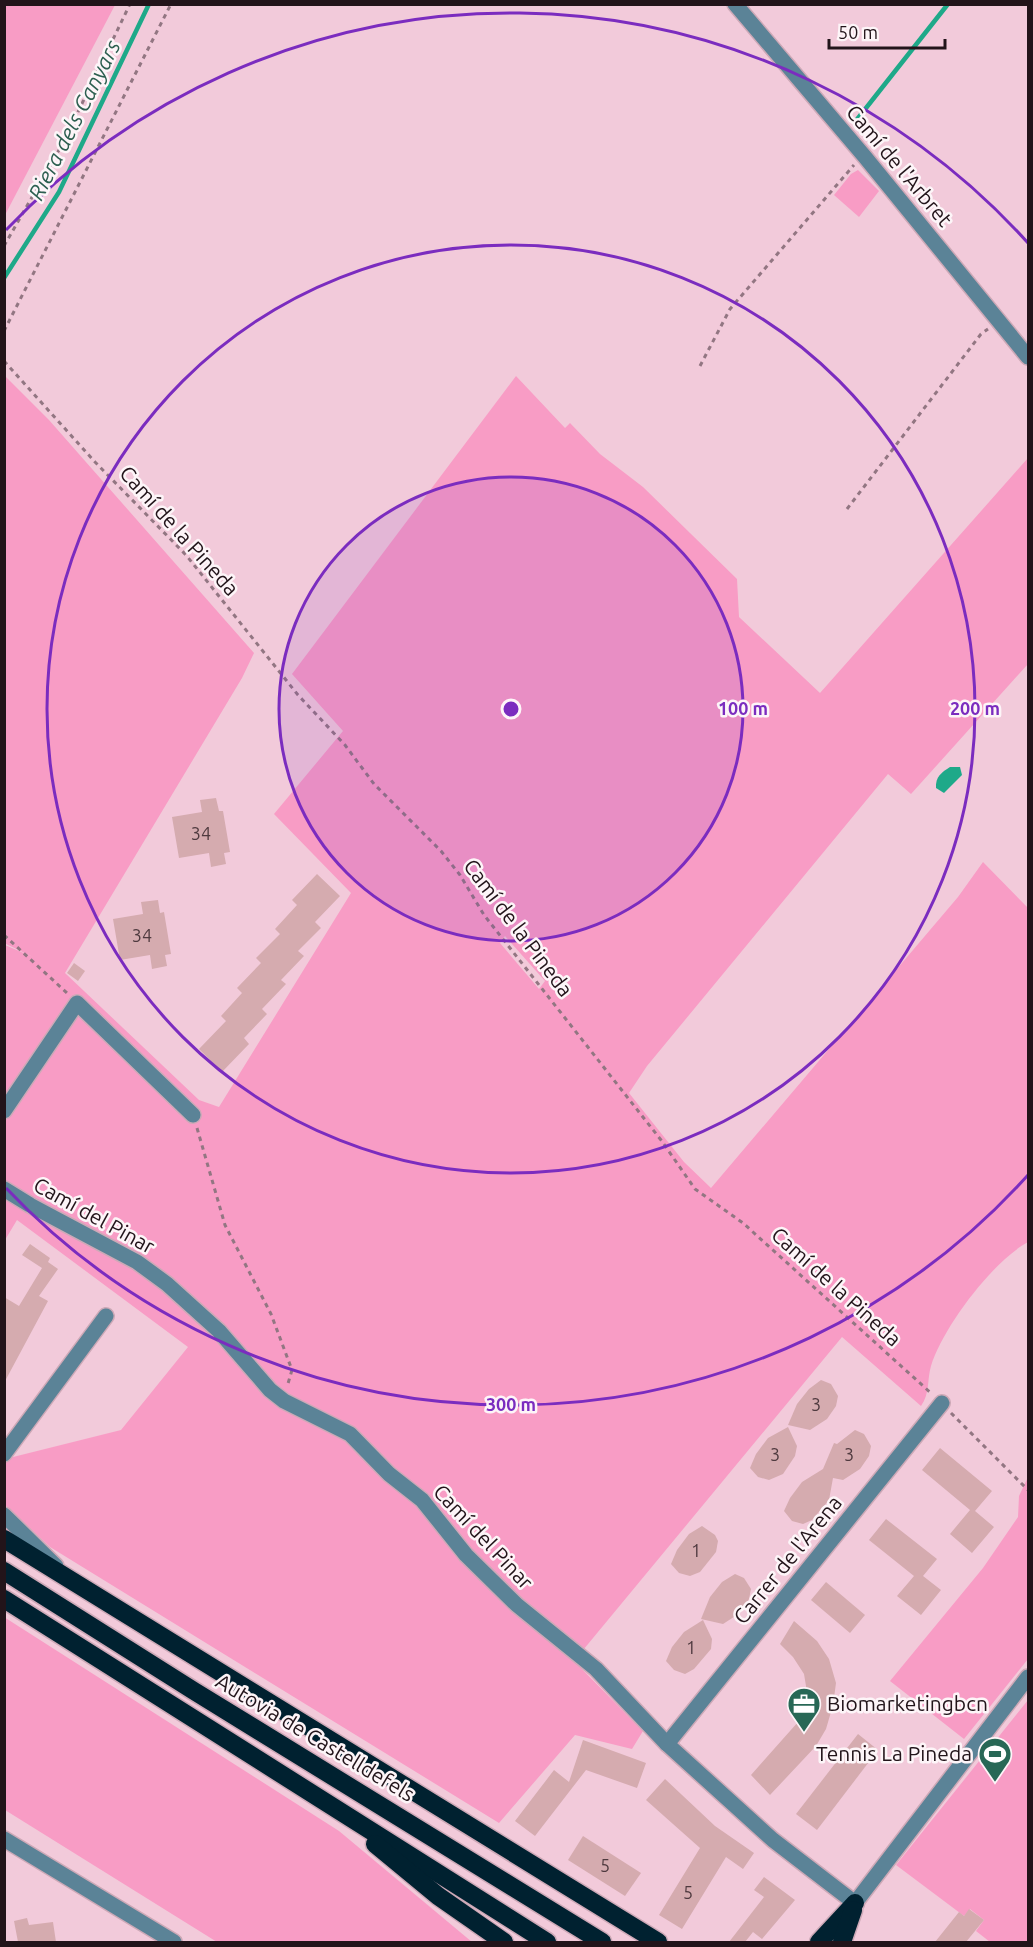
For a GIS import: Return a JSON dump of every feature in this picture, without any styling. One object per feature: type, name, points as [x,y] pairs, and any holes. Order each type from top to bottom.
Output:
[{"type":"highway","points":[[4,1539],[658,1942]]},
{"type":"highway","name":"Autovia de Castelldefels","points":[[4,1571],[194,1691],[603,1942]]},
{"type":"highway","points":[[4,1599],[547,1942]]},
{"type":"highway","points":[[315,1795],[438,1896],[504,1942]]},
{"type":"highway","points":[[819,1942],[855,1903]]},
{"type":"highway","points":[[842,1942],[855,1903]]},
{"type":"street","name":"Camí de l'Arbret","points":[[735,4],[865,157],[1029,357]]},
{"type":"street","points":[[4,1111],[77,1003],[193,1115]]},
{"type":"street","name":"Camí del Pinar","points":[[4,1189],[137,1262],[167,1284],[219,1331],[270,1390],[284,1401],[350,1434],[397,1481],[422,1500],[484,1574],[548,1632],[596,1669],[667,1744],[773,1839],[855,1903]]},
{"type":"street","points":[[4,1454],[106,1316]]},
{"type":"street","name":"Carrer de l'Arena","points":[[667,1744],[942,1403]]},
{"type":"street","points":[[4,1515],[66,1576]]},
{"type":"street","points":[[855,1903],[1029,1677]]},
{"type":"street","points":[[4,1839],[174,1942]]},
{"type":"path","points":[[4,246],[63,142],[130,4]]},
{"type":"path","points":[[4,331],[171,4]]},
{"type":"path","points":[[700,366],[730,309],[848,168],[865,157]]},
{"type":"path","points":[[847,508],[981,334],[999,321]]},
{"type":"path","name":"Camí de la Pineda","points":[[4,361],[95,462],[186,555],[298,695],[345,745],[374,784],[441,851],[460,875],[484,915],[654,1131],[695,1189],[743,1223],[942,1403],[1029,1490]]},
{"type":"path","points":[[4,936],[77,1003]]},
{"type":"path","points":[[193,1115],[225,1225],[270,1314],[292,1370],[284,1401]]},
{"type":"shaded area","points":[[4,5],[115,5],[5,215]]},
{"type":"shaded area","points":[[858,170],[879,191],[859,217],[834,195],[851,174]]},
{"type":"shaded area","points":[[5,376],[49,420],[254,653],[242,678],[65,973],[199,1100],[219,1107],[351,893],[274,814],[343,731],[292,674],[516,376],[565,428],[570,423],[600,454],[643,487],[737,579],[739,617],[820,693],[1028,458],[1028,664],[911,794],[888,774],[647,1066],[629,1093],[684,1162],[711,1188],[958,897],[983,862],[1028,908],[1028,1242],[1014,1251],[985,1279],[946,1333],[931,1366],[926,1397],[921,1406],[842,1337],[574,1661],[643,1731],[632,1749],[575,1735],[499,1823],[50,1547],[5,1505],[5,1459],[121,1430],[188,1347],[17,1220],[5,1240],[5,945],[33,957],[4,943]],"holes":[[[505,936],[545,981],[539,989],[500,943]]]},
{"type":"shaded area","points":[[950,767],[960,767],[962,775],[944,793],[936,788],[937,781]]},
{"type":"shaded area","points":[[1028,1477],[1028,1659],[964,1739],[890,1681],[983,1568],[1018,1517],[1019,1496]]},
{"type":"shaded area","points":[[4,1617],[339,1831],[472,1942],[217,1942],[5,1810]]},
{"type":"shaded area","name":"Tennis La Pineda","points":[[1028,1700],[1028,1942],[990,1942],[976,1931],[984,1920],[970,1909],[964,1916],[896,1865]]},
{"type":"building","points":[[216,798],[219,811],[223,811],[230,852],[224,853],[226,864],[211,867],[209,853],[179,858],[172,817],[202,812],[200,800]]},
{"type":"building","points":[[317,874],[340,896],[315,922],[321,928],[298,951],[304,956],[281,980],[286,984],[262,1009],[267,1014],[244,1038],[249,1044],[222,1072],[199,1049],[226,1021],[221,1016],[242,993],[237,988],[261,963],[256,958],[280,934],[275,929],[297,905],[292,900]]},
{"type":"building","points":[[158,900],[160,913],[164,912],[171,954],[165,955],[167,966],[152,969],[150,955],[120,960],[113,919],[143,914],[141,902]]},
{"type":"building","points":[[74,963],[85,971],[78,981],[67,973]]},
{"type":"building","points":[[30,1244],[50,1258],[48,1262],[58,1269],[39,1296],[48,1301],[4,1383],[4,1297],[19,1306],[42,1268],[22,1255]]},
{"type":"building","points":[[821,1380],[831,1384],[838,1396],[836,1406],[827,1419],[810,1430],[788,1425],[797,1404],[809,1389]]},
{"type":"building","points":[[788,1427],[797,1446],[795,1456],[783,1474],[769,1480],[758,1477],[750,1468],[756,1454],[768,1438]]},
{"type":"building","points":[[855,1430],[864,1434],[871,1446],[869,1456],[860,1469],[843,1480],[833,1478],[829,1500],[812,1520],[803,1524],[792,1521],[784,1511],[790,1498],[802,1482],[823,1469],[834,1443],[837,1444]]},
{"type":"building","points":[[940,1448],[992,1491],[975,1511],[994,1527],[972,1553],[950,1534],[970,1510],[922,1470]]},
{"type":"building","points":[[886,1519],[937,1559],[923,1576],[941,1590],[921,1615],[897,1596],[914,1576],[869,1540]]},
{"type":"building","points":[[702,1526],[715,1535],[718,1541],[716,1552],[700,1572],[690,1576],[679,1573],[671,1564],[677,1550],[689,1534]]},
{"type":"building","points":[[735,1574],[744,1578],[751,1589],[749,1599],[740,1613],[723,1624],[701,1619],[710,1597],[722,1582]]},
{"type":"building","points":[[826,1582],[865,1615],[850,1633],[811,1600]]},
{"type":"building","points":[[703,1620],[712,1639],[711,1649],[694,1669],[685,1674],[674,1670],[666,1661],[672,1647],[684,1632]]},
{"type":"building","points":[[794,1621],[817,1641],[829,1659],[836,1683],[833,1705],[826,1729],[816,1746],[770,1795],[751,1775],[798,1722],[805,1707],[807,1692],[804,1674],[793,1657],[780,1644]]},
{"type":"building","points":[[858,1734],[878,1750],[817,1830],[796,1814]]},
{"type":"building","points":[[583,1740],[646,1763],[637,1788],[586,1770],[535,1836],[515,1821],[554,1770],[569,1782]]},
{"type":"building","points":[[665,1779],[715,1826],[754,1853],[743,1869],[726,1857],[682,1929],[659,1915],[700,1848],[646,1800]]},
{"type":"building","points":[[583,1836],[641,1873],[625,1896],[568,1860]]},
{"type":"building","points":[[764,1877],[795,1900],[762,1939],[753,1932],[745,1942],[729,1942],[764,1897],[754,1890]]},
{"type":"building","points":[[969,1909],[984,1920],[966,1942],[935,1942],[959,1912],[964,1916]]},
{"type":"building","points":[[27,1918],[29,1925],[53,1922],[56,1942],[18,1942],[14,1921]]},
{"type":"waterway","name":"Riera dels Canyars","points":[[4,278],[59,192],[149,4]]},
{"type":"waterway","points":[[855,122],[948,4]]},
{"type":"place","name":"Biomarketingbcn","points":[[804,1733]]},
{"type":"place","name":"Tennis La Pineda","points":[[995,1783]]}]
